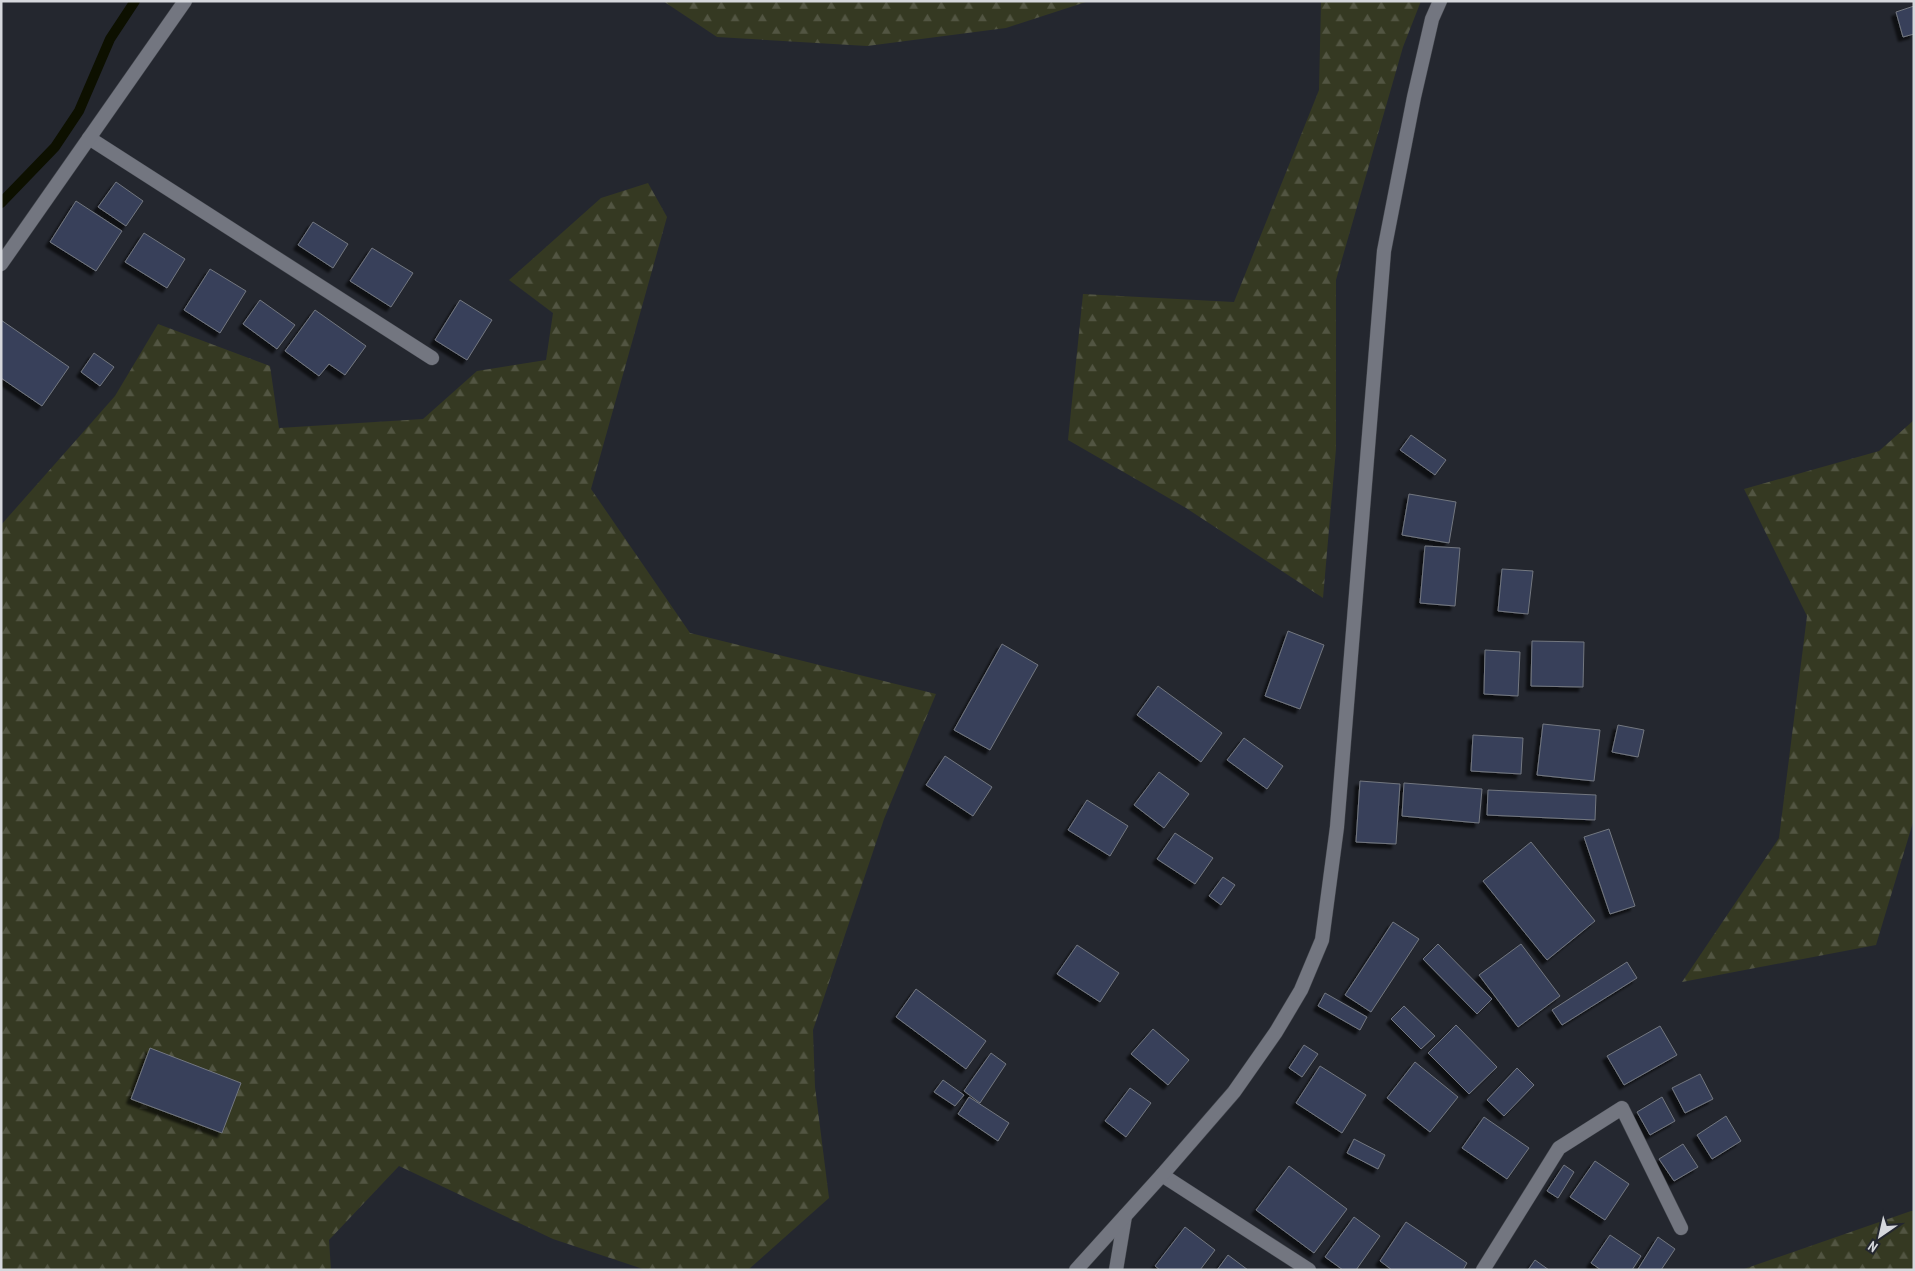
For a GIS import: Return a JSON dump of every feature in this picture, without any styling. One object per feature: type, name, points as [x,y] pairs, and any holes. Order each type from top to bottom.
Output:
[{"type":"street","points":[[1,264],[185,1]]},
{"type":"street","points":[[1076,1270],[1234,1092],[1276,1032],[1301,990],[1322,940],[1337,826],[1384,251],[1414,97],[1432,19],[1440,1]]},
{"type":"street","points":[[89,138],[432,358]]},
{"type":"street","points":[[1483,1270],[1559,1148],[1622,1108],[1681,1228]]},
{"type":"street","points":[[1162,1175],[1309,1270]]},
{"type":"street","points":[[1116,1270],[1125,1216]]},
{"type":"green space","points":[[663,1],[1089,1],[1006,28],[867,46],[717,37]]},
{"type":"green space","points":[[1321,1],[1421,1],[1403,47],[1336,280],[1336,449],[1323,598],[1186,508],[1068,440],[1083,294],[1234,302],[1319,90]]},
{"type":"green space","points":[[648,183],[667,217],[591,489],[690,633],[936,694],[884,819],[813,1030],[815,1087],[829,1198],[748,1270],[646,1270],[553,1239],[399,1166],[329,1240],[331,1270],[1,1270],[1,525],[115,396],[158,324],[270,366],[279,428],[423,419],[477,371],[546,360],[553,313],[509,280],[601,198]]},
{"type":"green space","points":[[1914,420],[1914,819],[1876,945],[1682,982],[1779,838],[1807,616],[1744,489],[1879,451]]},
{"type":"green space","points":[[1914,1211],[1914,1270],[1741,1270]]},
{"type":"building","points":[[1914,6],[1914,34],[1903,37],[1896,12]]},
{"type":"building","points":[[116,182],[143,201],[126,226],[98,207]]},
{"type":"building","points":[[76,201],[122,231],[96,271],[50,242]]},
{"type":"building","points":[[313,222],[348,244],[333,268],[298,245]]},
{"type":"building","points":[[144,233],[185,259],[167,288],[125,262]]},
{"type":"building","points":[[372,248],[413,273],[391,307],[350,281]]},
{"type":"building","points":[[210,269],[246,291],[220,333],[184,310]]},
{"type":"building","points":[[260,300],[295,325],[277,349],[243,324]]},
{"type":"building","points":[[460,300],[492,320],[467,360],[435,340]]},
{"type":"building","points":[[315,310],[366,346],[345,375],[329,364],[319,376],[285,351]]},
{"type":"building","points":[[1,320],[69,367],[42,406],[1,378]]},
{"type":"building","points":[[94,353],[114,367],[100,386],[81,372]]},
{"type":"building","points":[[1411,435],[1446,460],[1435,475],[1400,450]]},
{"type":"building","points":[[1409,494],[1456,502],[1449,543],[1402,535]]},
{"type":"building","points":[[1425,546],[1460,548],[1455,606],[1420,603]]},
{"type":"building","points":[[1502,569],[1533,571],[1528,614],[1498,611]]},
{"type":"building","points":[[1288,631],[1324,645],[1300,709],[1265,696]]},
{"type":"building","points":[[1532,641],[1584,642],[1583,687],[1531,686]]},
{"type":"building","points":[[1002,644],[1038,665],[990,750],[954,730]]},
{"type":"building","points":[[1485,650],[1520,652],[1518,696],[1484,694]]},
{"type":"building","points":[[1158,686],[1222,733],[1201,762],[1137,715]]},
{"type":"building","points":[[1543,724],[1600,730],[1594,781],[1537,775]]},
{"type":"building","points":[[1618,725],[1644,730],[1638,757],[1612,752]]},
{"type":"building","points":[[1473,735],[1523,738],[1521,774],[1471,771]]},
{"type":"building","points":[[1244,738],[1283,766],[1267,789],[1227,760]]},
{"type":"building","points":[[945,756],[992,787],[973,816],[926,785]]},
{"type":"building","points":[[1159,772],[1189,794],[1164,828],[1134,805]]},
{"type":"building","points":[[1360,781],[1400,784],[1396,844],[1356,842]]},
{"type":"building","points":[[1404,783],[1482,789],[1479,823],[1402,816]]},
{"type":"building","points":[[1488,790],[1596,795],[1595,820],[1487,815]]},
{"type":"building","points":[[1087,800],[1128,826],[1110,856],[1068,830]]},
{"type":"building","points":[[1609,829],[1635,906],[1610,914],[1584,837]]},
{"type":"building","points":[[1175,833],[1213,858],[1195,884],[1157,859]]},
{"type":"building","points":[[1531,842],[1595,921],[1547,960],[1483,881]]},
{"type":"building","points":[[1223,877],[1235,885],[1221,905],[1209,896]]},
{"type":"building","points":[[1393,922],[1419,939],[1371,1012],[1345,995]]},
{"type":"building","points":[[1438,944],[1492,999],[1477,1014],[1423,959]]},
{"type":"building","points":[[1521,944],[1560,996],[1518,1027],[1479,975]]},
{"type":"building","points":[[1077,945],[1119,973],[1100,1002],[1057,974]]},
{"type":"building","points":[[1627,962],[1637,978],[1562,1025],[1552,1010]]},
{"type":"building","points":[[916,989],[986,1041],[966,1069],[896,1017]]},
{"type":"building","points":[[1325,993],[1367,1017],[1360,1030],[1318,1006]]},
{"type":"building","points":[[1404,1006],[1435,1036],[1421,1049],[1391,1019]]},
{"type":"building","points":[[1456,1025],[1497,1067],[1469,1094],[1428,1053]]},
{"type":"building","points":[[1660,1026],[1677,1055],[1624,1085],[1607,1056]]},
{"type":"building","points":[[1153,1029],[1189,1060],[1168,1085],[1131,1054]]},
{"type":"building","points":[[1304,1045],[1318,1054],[1302,1077],[1289,1068]]},
{"type":"building","points":[[150,1048],[241,1083],[222,1133],[131,1099]]},
{"type":"building","points":[[991,1053],[1006,1064],[980,1103],[964,1091]]},
{"type":"building","points":[[1415,1062],[1458,1097],[1430,1132],[1387,1098]]},
{"type":"building","points":[[1320,1066],[1366,1095],[1342,1133],[1296,1103]]},
{"type":"building","points":[[1517,1068],[1534,1085],[1504,1116],[1487,1100]]},
{"type":"building","points":[[1700,1074],[1713,1099],[1685,1113],[1672,1088]]},
{"type":"building","points":[[943,1080],[964,1095],[955,1106],[934,1092]]},
{"type":"building","points":[[1130,1088],[1151,1103],[1126,1137],[1105,1121]]},
{"type":"building","points":[[969,1097],[1009,1123],[998,1141],[958,1114]]},
{"type":"building","points":[[1662,1097],[1675,1121],[1650,1135],[1637,1112]]},
{"type":"building","points":[[1726,1116],[1741,1141],[1712,1159],[1697,1135]]},
{"type":"building","points":[[1484,1117],[1529,1148],[1507,1179],[1462,1148]]},
{"type":"building","points":[[1354,1139],[1385,1155],[1378,1169],[1347,1153]]},
{"type":"building","points":[[1683,1144],[1698,1167],[1674,1181],[1659,1159]]},
{"type":"building","points":[[1595,1161],[1629,1184],[1605,1220],[1570,1197]]},
{"type":"building","points":[[1564,1165],[1574,1172],[1558,1198],[1547,1191]]},
{"type":"building","points":[[1289,1166],[1347,1209],[1314,1253],[1256,1210]]},
{"type":"building","points":[[1354,1217],[1380,1236],[1356,1270],[1343,1270],[1325,1257]]},
{"type":"building","points":[[1406,1222],[1467,1263],[1463,1270],[1392,1270],[1380,1261]]},
{"type":"building","points":[[1185,1227],[1215,1250],[1200,1270],[1160,1270],[1155,1266]]},
{"type":"building","points":[[1610,1235],[1641,1256],[1632,1270],[1601,1270],[1591,1263]]},
{"type":"building","points":[[1658,1237],[1675,1249],[1661,1270],[1638,1269]]},
{"type":"building","points":[[1228,1255],[1248,1270],[1217,1270]]},
{"type":"building","points":[[1535,1260],[1549,1270],[1528,1270]]},
{"type":"waterway","points":[[1,203],[55,147],[79,111],[110,39],[135,1]]}]
